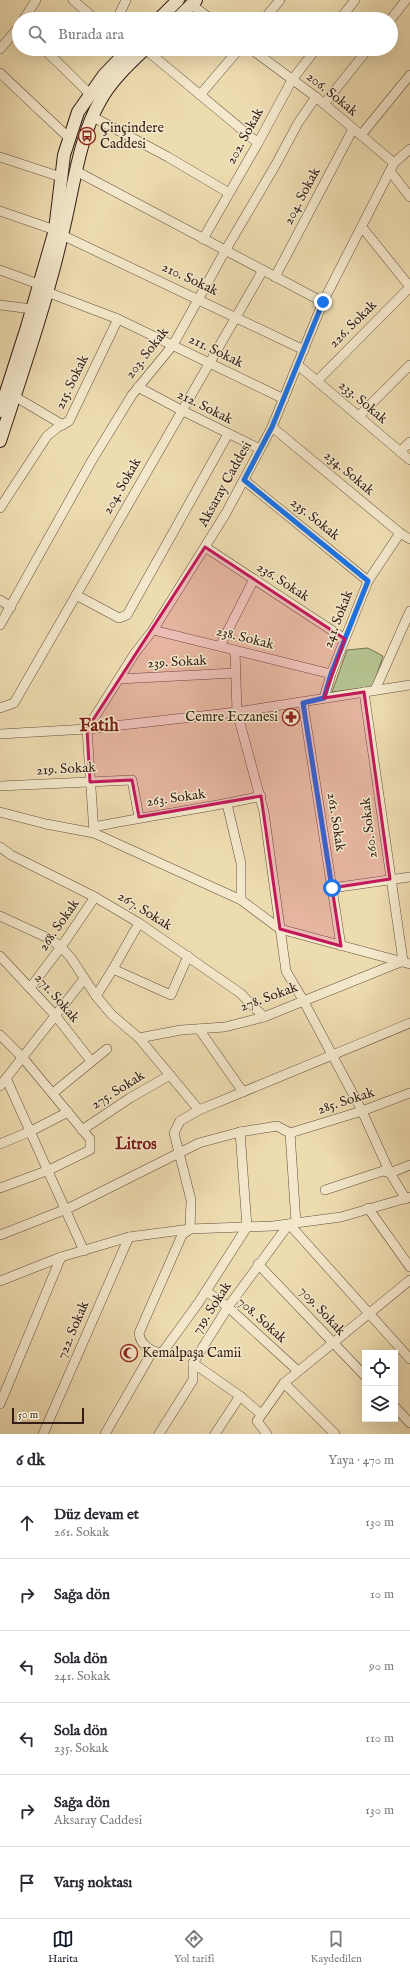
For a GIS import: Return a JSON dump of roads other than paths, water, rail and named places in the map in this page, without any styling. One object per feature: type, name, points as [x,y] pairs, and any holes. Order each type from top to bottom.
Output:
[{"type":"main road","points":[[166,12],[178,0]]},
{"type":"main road","points":[[183,12],[194,2]]},
{"type":"main road","points":[[59,232],[61,177],[69,138],[78,112],[104,75],[122,56]]},
{"type":"main road","points":[[0,441],[14,396],[76,171],[93,118],[99,102],[116,78],[138,56]]},
{"type":"main road","points":[[0,411],[32,309],[43,288]]},
{"type":"street","points":[[28,12],[36,0]]},
{"type":"street","points":[[73,0],[87,12]]},
{"type":"street","points":[[120,12],[126,0]]},
{"type":"street","points":[[270,12],[280,0]]},
{"type":"street","points":[[346,12],[355,0]]},
{"type":"street","points":[[397,12],[406,0]]},
{"type":"street","points":[[194,2],[204,12]]},
{"type":"street","points":[[0,49],[12,35]]},
{"type":"street","points":[[51,56],[90,94]]},
{"type":"street","points":[[153,56],[258,143]]},
{"type":"street","points":[[200,95],[233,56]]},
{"type":"street","name":"206. Sokak","points":[[260,56],[324,104],[361,135],[392,167],[410,197]]},
{"type":"street","name":"202. Sokak","points":[[203,239],[292,80],[311,56]]},
{"type":"street","points":[[324,104],[362,56]]},
{"type":"street","points":[[0,73],[69,138]]},
{"type":"street","points":[[361,135],[410,75]]},
{"type":"street","name":"203. Sokak","points":[[0,625],[91,462],[138,387],[173,345],[200,299],[225,251],[276,166],[298,123],[316,98]]},
{"type":"street","points":[[93,118],[168,157],[229,193]]},
{"type":"street","name":"204. Sokak","points":[[275,277],[353,129]]},
{"type":"street","name":"Aksaray Caddesi","points":[[87,729],[135,653],[153,630],[205,547],[244,480],[272,427],[323,302],[392,167],[410,149]]},
{"type":"street","points":[[0,157],[61,177]]},
{"type":"street","points":[[76,171],[323,302]]},
{"type":"street","name":"210. Sokak","points":[[0,211],[59,232],[304,350]]},
{"type":"street","points":[[362,227],[410,287]]},
{"type":"street","name":"211. Sokak","points":[[0,270],[118,319],[284,399]]},
{"type":"street","name":"204. Sokak","points":[[0,708],[14,703],[181,410],[263,270]]},
{"type":"street","name":"226. Sokak","points":[[317,381],[410,287]]},
{"type":"street","points":[[0,305],[32,309]]},
{"type":"street","name":"215. Sokak","points":[[0,508],[47,436],[58,427],[69,421],[79,404],[118,319]]},
{"type":"street","name":"233. Sokak","points":[[298,365],[410,460]]},
{"type":"street","points":[[359,416],[410,365]]},
{"type":"street","name":"212. Sokak","points":[[138,387],[260,449]]},
{"type":"street","points":[[14,396],[63,425]]},
{"type":"street","name":"234. Sokak","points":[[272,427],[400,533],[410,539]]},
{"type":"street","points":[[76,595],[119,618],[127,615],[228,434]]},
{"type":"street","points":[[400,452],[410,442]]},
{"type":"street","name":"235. Sokak","points":[[244,480],[368,581]]},
{"type":"street","name":"241. Sokak","points":[[324,698],[331,674],[368,581],[400,533]]},
{"type":"street","name":"236. Sokak","points":[[205,547],[345,640]]},
{"type":"street","points":[[220,646],[254,579]]},
{"type":"street","points":[[0,600],[11,606]]},
{"type":"street","points":[[376,690],[410,611]]},
{"type":"street","name":"238. Sokak","points":[[153,630],[331,674]]},
{"type":"street","points":[[0,1281],[61,1257],[128,1237],[190,1229],[292,1224],[341,1217],[368,1208],[408,1198],[390,1173],[362,1111],[286,971],[260,796],[238,712],[235,650]]},
{"type":"street","name":"239. Sokak","points":[[119,679],[235,673]]},
{"type":"street","points":[[0,734],[87,729],[238,712],[410,685]]},
{"type":"street","name":"260. Sokak","points":[[364,692],[379,789],[390,878],[406,962]]},
{"type":"street","name":"261. Sokak","points":[[303,703],[341,946]]},
{"type":"street","points":[[87,729],[94,830]]},
{"type":"street","name":"219. Sokak","points":[[0,786],[132,780],[139,817]]},
{"type":"street","name":"263. Sokak","points":[[94,830],[139,817],[227,804],[260,796]]},
{"type":"street","points":[[227,804],[241,863],[241,900]]},
{"type":"street","points":[[0,812],[46,824],[94,830],[241,900],[280,929],[406,962]]},
{"type":"street","name":"267. Sokak","points":[[0,847],[11,855],[95,897],[139,923],[240,993],[264,1017]]},
{"type":"street","points":[[332,888],[390,878],[410,877]]},
{"type":"street","name":"268. Sokak","points":[[30,988],[61,948],[95,897]]},
{"type":"street","points":[[0,916],[50,939],[61,948],[71,958],[96,996],[112,1015],[139,1038],[199,1110]]},
{"type":"street","points":[[96,996],[113,970],[139,923]]},
{"type":"street","name":"271. Sokak","points":[[0,956],[55,1014],[91,1061]]},
{"type":"street","points":[[113,970],[171,994],[188,956]]},
{"type":"street","name":"278. Sokak","points":[[139,1038],[181,1030],[225,1027],[264,1017],[303,1000],[406,962]]},
{"type":"street","points":[[0,1086],[84,979]]},
{"type":"street","points":[[190,1229],[191,1200],[174,1133],[180,1121],[199,1110],[410,1023]]},
{"type":"street","points":[[199,1029],[243,1092]]},
{"type":"street","points":[[0,1035],[23,1058],[90,1139],[90,1150],[49,1170],[0,1188]]},
{"type":"street","points":[[52,1093],[107,1049]]},
{"type":"street","name":"275. Sokak","points":[[82,1130],[130,1098],[170,1075]]},
{"type":"street","points":[[6,1078],[49,1170],[84,1251]]},
{"type":"street","name":"285. Sokak","points":[[290,1133],[362,1111],[410,1093]]},
{"type":"street","points":[[0,1144],[31,1131],[68,1112]]},
{"type":"street","points":[[0,1236],[66,1209],[199,1143],[240,1132],[277,1126],[290,1133],[292,1224],[368,1314],[410,1359]]},
{"type":"street","points":[[190,1229],[182,1235],[139,1333],[142,1342],[152,1352],[162,1354],[206,1291],[247,1227],[240,1132]]},
{"type":"street","points":[[325,1190],[383,1171],[390,1173],[410,1165]]},
{"type":"street","points":[[368,1208],[410,1267]]},
{"type":"street","name":"719. Sokak","points":[[159,1434],[193,1380],[193,1363],[228,1307],[258,1264],[292,1224]]},
{"type":"street","name":"722. Sokak","points":[[43,1434],[128,1237]]},
{"type":"street","points":[[0,1404],[61,1257]]},
{"type":"street","name":"709. Sokak","points":[[258,1264],[362,1373]]},
{"type":"street","points":[[267,1434],[258,1421],[261,1414],[284,1383],[332,1342],[410,1280]]},
{"type":"street","name":"708. Sokak","points":[[206,1291],[228,1307],[298,1371]]},
{"type":"street","points":[[105,1434],[152,1352]]},
{"type":"street","points":[[193,1363],[240,1396],[261,1414]]},
{"type":"street","points":[[284,1383],[335,1434]]},
{"type":"street","points":[[215,1434],[240,1396]]},
{"type":"street","points":[[398,1410],[410,1423]]},
{"type":"place","name":"Çinçindere Caddesi","points":[[87,136]]},
{"type":"place","name":"Cemre Eczanesi","points":[[291,717]]},
{"type":"place","name":"Kemalpaşa Camii","points":[[129,1353]]},
{"type":"district","name":"Fatih","points":[[99,726]]},
{"type":"district","name":"Litros","points":[[136,1145]]}]
